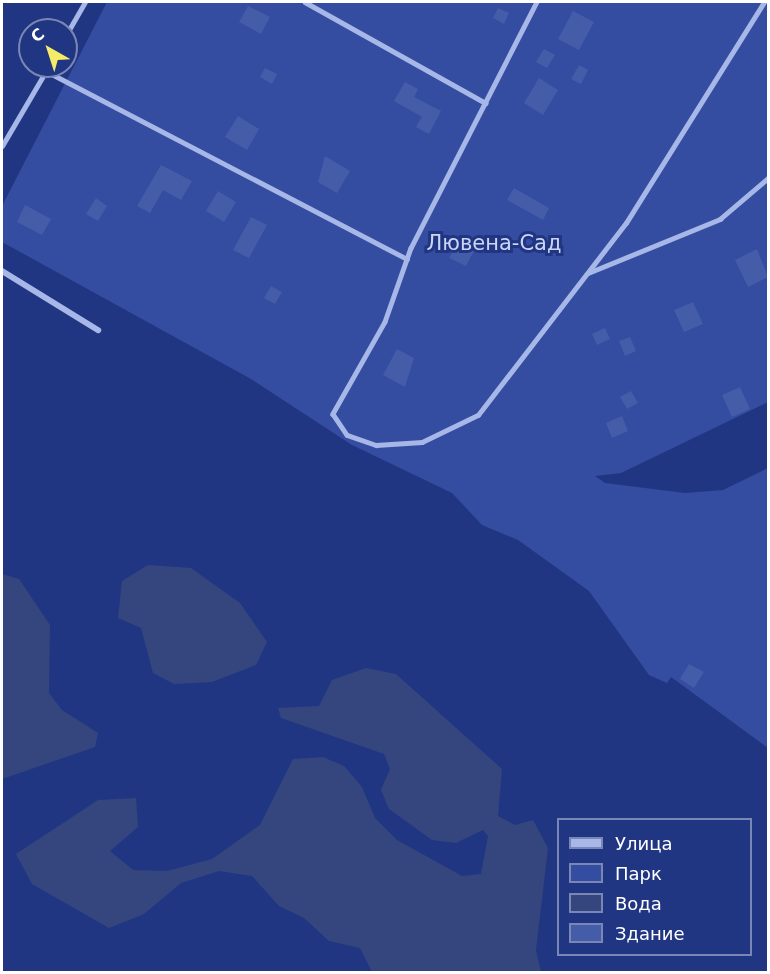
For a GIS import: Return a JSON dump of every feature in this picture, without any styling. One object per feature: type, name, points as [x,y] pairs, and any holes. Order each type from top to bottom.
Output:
[{"type":"street","points":[[2,271],[98,330]]},
{"type":"lane","points":[[76,18],[85,2]]},
{"type":"lane","points":[[305,2],[486,103]]},
{"type":"lane","points":[[537,2],[407,259],[385,322],[333,414],[346,435],[376,445],[422,442],[478,415],[626,223],[764,2]]},
{"type":"lane","points":[[2,147],[41,78]]},
{"type":"lane","points":[[66,78],[407,259]]},
{"type":"lane","points":[[588,273],[720,219],[768,178]]},
{"type":"green space","name":"Лювена-Сад","points":[[107,2],[768,2],[768,402],[621,473],[595,476],[605,483],[685,493],[723,490],[768,468],[768,748],[671,677],[667,683],[649,675],[589,591],[518,540],[482,525],[452,493],[352,445],[251,379],[2,242],[2,206],[68,78],[78,78],[78,58]]},
{"type":"water","points":[[148,565],[191,568],[240,603],[267,642],[256,665],[212,682],[174,684],[153,673],[141,628],[118,618],[122,581]]},
{"type":"water","points":[[2,574],[19,579],[50,625],[49,693],[62,710],[98,733],[95,747],[2,779]]},
{"type":"water","points":[[366,668],[396,674],[502,769],[498,816],[515,825],[533,820],[548,848],[536,950],[541,972],[372,972],[360,948],[329,941],[304,918],[279,906],[252,876],[219,871],[181,883],[144,914],[109,928],[32,884],[16,854],[98,800],[136,798],[138,827],[110,851],[133,870],[167,871],[212,859],[260,825],[293,759],[323,757],[344,766],[362,787],[375,818],[397,840],[462,876],[481,874],[488,836],[483,830],[456,843],[432,840],[389,809],[381,790],[390,769],[384,754],[281,718],[278,708],[319,706],[332,680]]},
{"type":"building","points":[[248,6],[270,17],[261,34],[239,22]]},
{"type":"building","points":[[498,8],[509,13],[504,24],[493,18]]},
{"type":"building","points":[[573,11],[594,22],[579,50],[558,39]]},
{"type":"building","points":[[544,49],[555,55],[547,68],[536,62]]},
{"type":"building","points":[[579,65],[588,70],[581,84],[571,79]]},
{"type":"building","points":[[265,68],[277,74],[272,84],[260,77]]},
{"type":"building","points":[[539,78],[558,90],[543,115],[524,103]]},
{"type":"building","points":[[405,82],[418,89],[414,97],[441,111],[429,134],[416,127],[422,117],[394,101]]},
{"type":"building","points":[[238,116],[259,129],[247,150],[225,137]]},
{"type":"building","points":[[325,156],[350,171],[337,193],[318,182]]},
{"type":"building","points":[[161,165],[192,181],[181,200],[163,190],[150,213],[137,206]]},
{"type":"building","points":[[514,188],[549,208],[543,220],[507,200]]},
{"type":"building","points":[[218,191],[236,202],[224,222],[206,211]]},
{"type":"building","points":[[96,198],[107,206],[98,221],[86,214]]},
{"type":"building","points":[[25,205],[51,219],[42,235],[17,222]]},
{"type":"building","points":[[251,217],[267,225],[249,258],[233,250]]},
{"type":"building","points":[[459,239],[476,247],[466,266],[449,258]]},
{"type":"building","points":[[757,249],[768,277],[748,287],[735,260]]},
{"type":"building","points":[[271,286],[282,292],[275,304],[264,298]]},
{"type":"building","points":[[693,302],[703,324],[684,332],[674,310]]},
{"type":"building","points":[[605,328],[610,339],[597,345],[592,334]]},
{"type":"building","points":[[630,337],[636,351],[625,356],[619,341]]},
{"type":"building","points":[[397,349],[414,358],[405,387],[383,375]]},
{"type":"building","points":[[740,387],[750,409],[732,417],[722,395]]},
{"type":"building","points":[[631,391],[638,403],[627,409],[620,397]]},
{"type":"building","points":[[622,416],[628,431],[612,438],[606,423]]},
{"type":"building","points":[[689,664],[704,672],[694,688],[680,679]]}]
